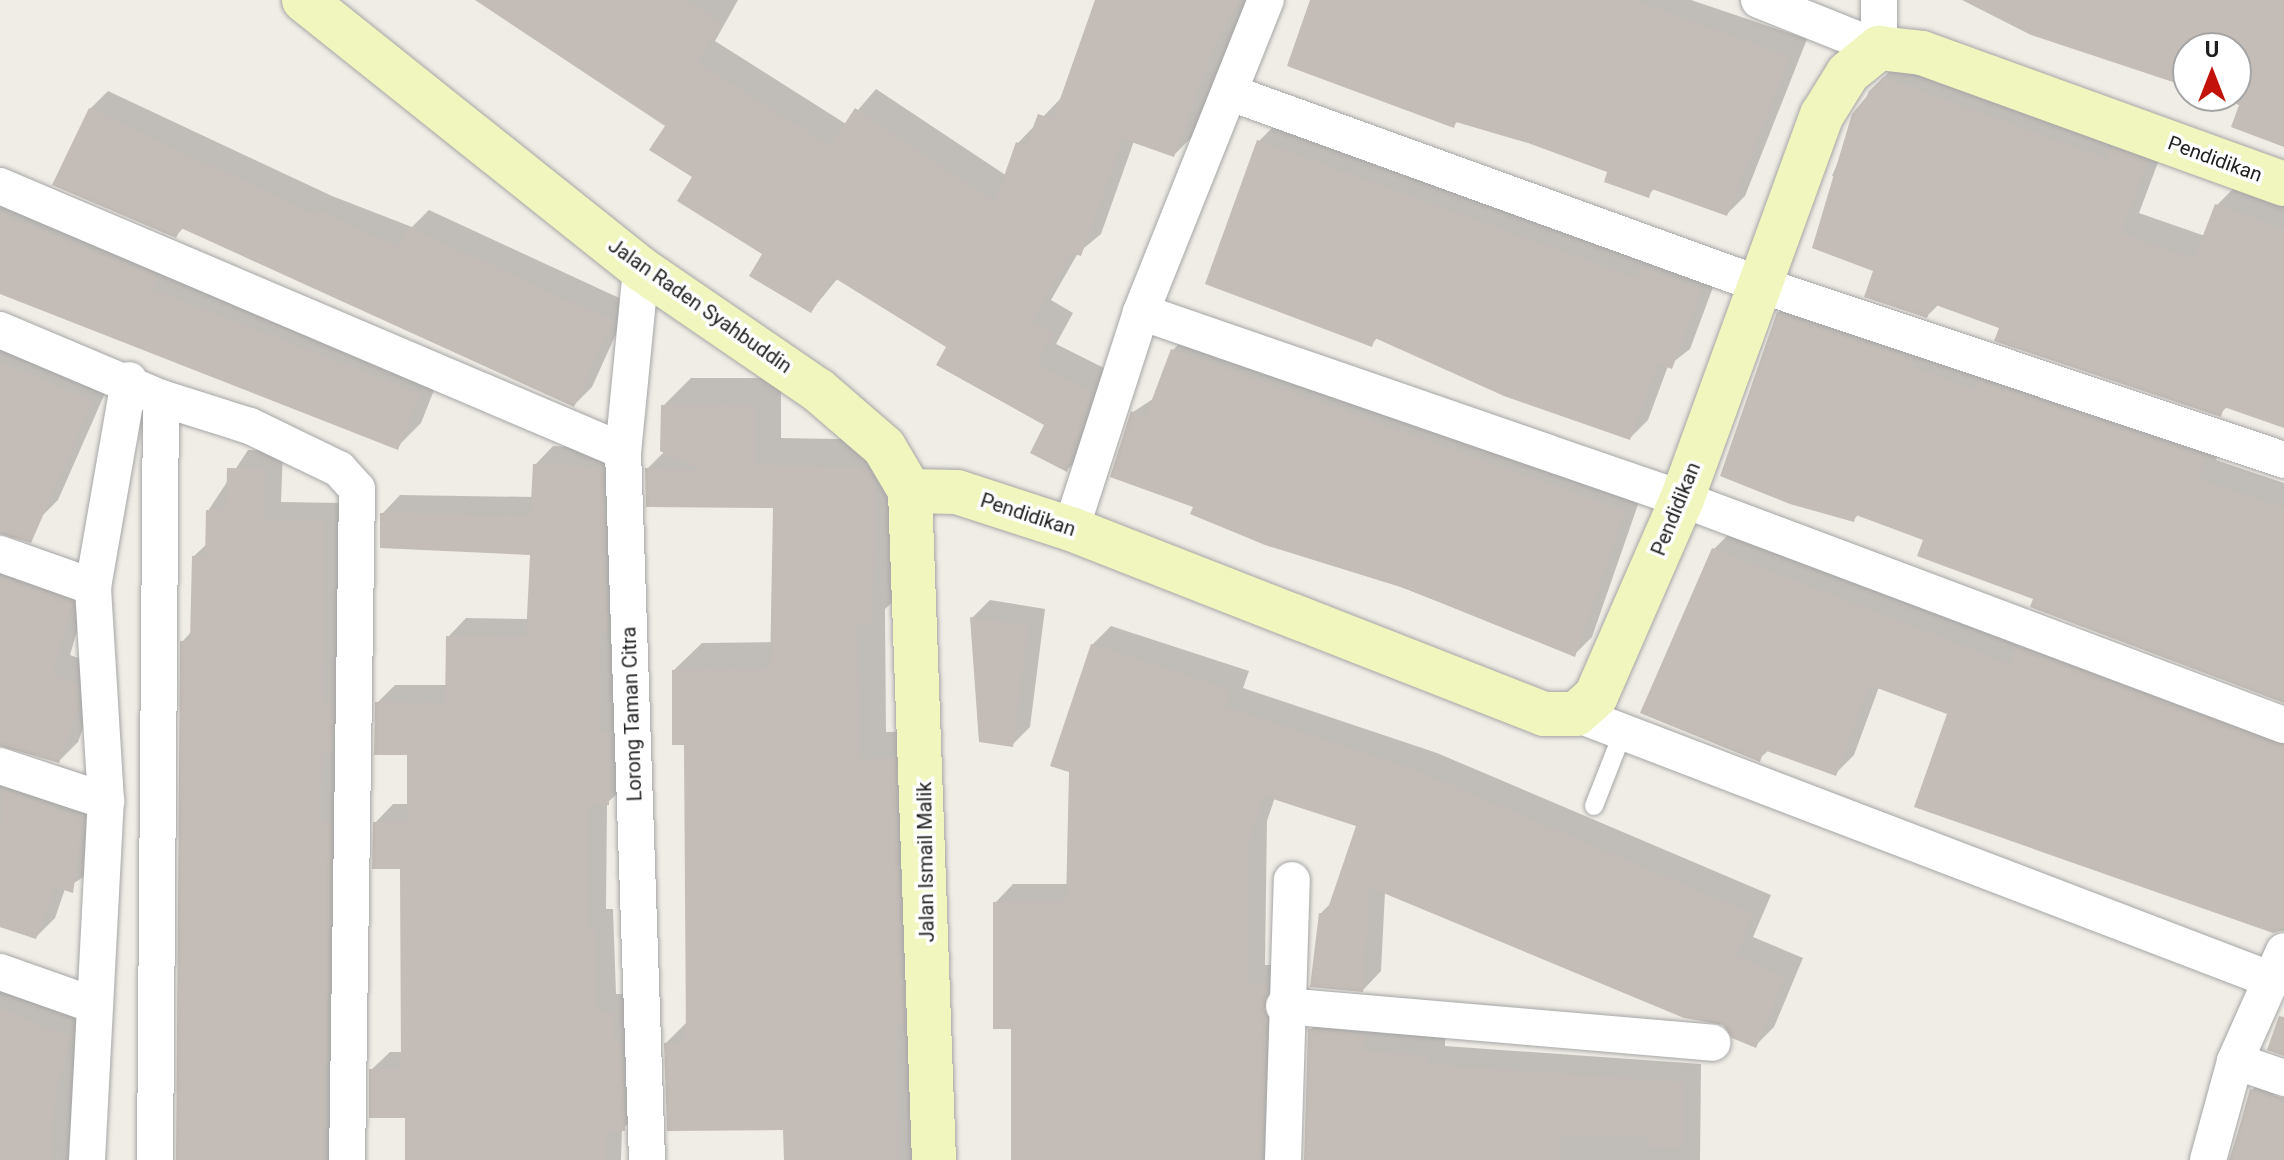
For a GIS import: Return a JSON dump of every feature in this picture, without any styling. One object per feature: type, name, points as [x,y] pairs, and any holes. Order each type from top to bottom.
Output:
[{"type":"street","name":"Jalan Raden Syahbuddin","points":[[304,0],[641,269],[818,390],[884,447],[910,491],[918,564]]},
{"type":"street","points":[[1071,529],[1141,312],[1266,0]]},
{"type":"street","points":[[1759,0],[1879,48],[1879,0]]},
{"type":"street","name":"Pendidikan","points":[[910,491],[957,492],[1071,529],[1544,714],[1576,714],[1596,696],[1682,499],[1764,286],[1822,115],[1848,73],[1879,48],[1922,53],[2284,184]]},
{"type":"street","points":[[1231,93],[1764,286],[2284,460]]},
{"type":"street","points":[[0,186],[623,451]]},
{"type":"street","name":"Lorong Taman Citra","points":[[641,269],[623,451],[647,1160]]},
{"type":"street","points":[[1141,312],[1682,499],[2284,725]]},
{"type":"street","points":[[0,330],[129,380],[161,398],[250,426],[339,469],[357,489],[347,1160]]},
{"type":"street","points":[[87,1160],[91,1004],[106,801],[93,587],[129,380]]},
{"type":"street","points":[[155,1160],[161,398]]},
{"type":"street","points":[[0,554],[93,587]]},
{"type":"street","name":"Jalan Ismail Malik","points":[[918,564],[934,1160]]},
{"type":"street","points":[[1576,714],[1621,737],[2278,966],[2235,1061],[2208,1160]]},
{"type":"street","points":[[0,766],[106,801]]},
{"type":"street","points":[[1283,1160],[1284,1006],[1292,880]]},
{"type":"street","points":[[0,972],[91,1004]]},
{"type":"street","points":[[1284,1006],[1712,1043]]},
{"type":"street","points":[[2235,1061],[2284,1078]]},
{"type":"lane","points":[[1594,806],[1621,737]]},
{"type":"building","points":[[475,0],[688,0],[723,23],[697,62],[830,146],[855,108],[995,202],[1016,142],[1026,146],[1038,114],[1053,119],[1095,0],[1240,0],[1213,50],[1174,157],[1123,139],[1081,256],[1071,253],[1032,321],[1054,333],[1037,364],[1093,392],[1067,472],[1030,453],[1044,425],[936,365],[946,347],[833,277],[811,313],[749,276],[762,254],[677,201],[692,177],[649,150],[665,126]]},
{"type":"building","points":[[1310,0],[1634,0],[1790,57],[1727,216],[1652,189],[1649,198],[1604,182],[1607,172],[1528,143],[1456,122],[1454,128],[1287,66]]},
{"type":"building","points":[[1962,0],[2284,0],[2284,147],[2231,127],[2236,112],[2252,112],[2252,32],[2172,32],[2172,82],[2031,35]]},
{"type":"building","points":[[1883,77],[2107,159],[2111,148],[2148,161],[2121,233],[2194,259],[2215,204],[2284,229],[2284,428],[2224,407],[2221,417],[1994,341],[1999,328],[1933,304],[1927,318],[1864,297],[1873,271],[1812,248],[1852,114]]},
{"type":"building","points":[[89,108],[314,214],[317,209],[399,247],[409,227],[613,321],[574,407],[181,228],[176,238],[52,185]]},
{"type":"building","points":[[1257,140],[1636,278],[1640,267],[1702,289],[1672,369],[1658,364],[1630,440],[1504,396],[1375,338],[1372,347],[1205,284]]},
{"type":"building","points":[[0,214],[158,276],[152,289],[420,394],[398,450],[0,294]]},
{"type":"building","points":[[1777,312],[1913,358],[1910,366],[1976,390],[1980,380],[2207,456],[2198,479],[2284,508],[2284,703],[2030,607],[2033,599],[1917,556],[1923,540],[1856,515],[1854,522],[1790,504],[1720,476]]},
{"type":"building","points":[[1171,349],[1625,511],[1575,657],[1407,589],[1265,545],[1190,514],[1193,507],[1110,477],[1131,411],[1145,418]]},
{"type":"building","points":[[0,362],[93,401],[31,543],[0,534]]},
{"type":"building","points":[[661,405],[754,406],[754,465],[867,467],[875,482],[873,623],[857,623],[859,759],[895,758],[904,1023],[897,1023],[898,1160],[784,1160],[783,1130],[667,1131],[664,1043],[686,1042],[684,745],[672,745],[672,670],[770,669],[773,508],[646,507],[645,468],[704,471],[660,451]]},
{"type":"building","points":[[533,464],[603,467],[608,632],[599,632],[600,732],[609,732],[609,805],[589,805],[588,927],[595,926],[598,1012],[614,1012],[614,1043],[622,1043],[625,1131],[606,1131],[606,1160],[405,1160],[405,1118],[369,1118],[369,1069],[401,1069],[400,869],[372,869],[373,822],[407,822],[407,755],[374,755],[375,702],[445,703],[446,636],[526,637],[530,555],[380,548],[380,513],[531,515],[531,505],[539,505],[531,502]]},
{"type":"building","points":[[227,468],[266,469],[264,519],[325,521],[323,702],[333,702],[332,754],[322,754],[321,822],[331,822],[325,1160],[176,1160],[180,641],[190,641],[192,556],[205,556],[206,510],[226,510]]},
{"type":"building","points":[[1712,548],[2010,664],[2016,647],[2284,745],[2284,930],[2273,933],[1914,807],[1947,714],[1869,685],[1836,776],[1764,750],[1760,762],[1640,713]]},
{"type":"building","points":[[0,576],[73,602],[52,675],[78,684],[79,707],[59,763],[0,746]]},
{"type":"building","points":[[970,617],[1028,626],[1013,747],[979,742]]},
{"type":"building","points":[[1091,644],[1231,690],[1226,707],[1418,771],[1753,914],[1736,956],[1785,977],[1756,1048],[1732,1038],[1723,1025],[1684,1018],[1369,887],[1363,992],[1310,987],[1319,913],[1326,914],[1356,826],[1264,796],[1249,841],[1248,983],[1268,983],[1262,1160],[1011,1160],[1011,1029],[993,1029],[993,902],[1066,902],[1069,772],[1050,766]]},
{"type":"building","points":[[2,789],[84,818],[73,893],[55,887],[36,939],[0,927]]},
{"type":"building","points":[[0,1008],[72,1038],[55,1092],[52,1160],[0,1160]]},
{"type":"building","points":[[2279,1016],[2284,1017],[2284,1056],[2267,1050]]},
{"type":"building","points":[[1308,1029],[1365,1034],[1363,1051],[1427,1055],[1427,1064],[1683,1082],[1682,1148],[1647,1147],[1648,1137],[1560,1136],[1560,1160],[1304,1160]]},
{"type":"building","points":[[2250,1089],[2284,1098],[2284,1160],[2230,1160]]}]
